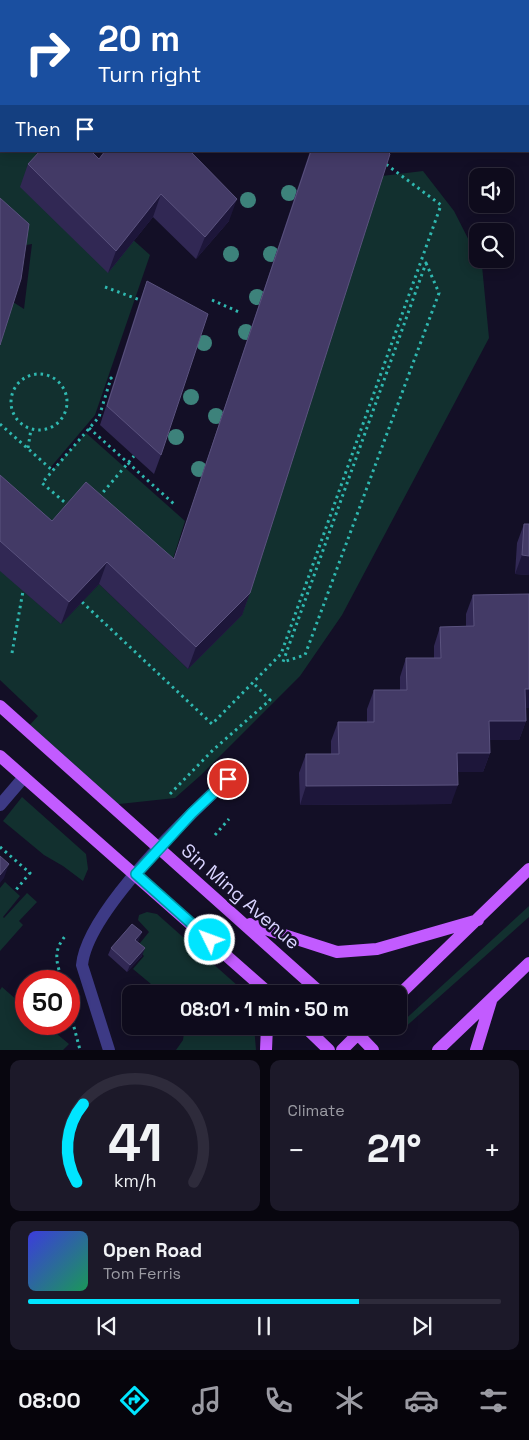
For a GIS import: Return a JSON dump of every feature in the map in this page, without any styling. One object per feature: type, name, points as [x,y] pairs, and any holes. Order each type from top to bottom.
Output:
[{"type":"main road","name":"Sin Ming Avenue","points":[[0,706],[159,849],[244,922],[312,985]]},
{"type":"main road","points":[[0,756],[136,874],[259,985]]},
{"type":"main road","points":[[407,987],[529,869]]},
{"type":"main road","points":[[244,922],[337,952],[377,949],[478,920]]},
{"type":"main road","points":[[438,1050],[529,963]]},
{"type":"main road","points":[[476,1050],[492,998]]},
{"type":"main road","points":[[266,1035],[266,1050]]},
{"type":"main road","points":[[313,1035],[329,1050]]},
{"type":"main road","points":[[342,1050],[353,1035]]},
{"type":"main road","points":[[362,1035],[373,1050]]},
{"type":"street","points":[[0,805],[24,777]]},
{"type":"street","points":[[109,1050],[82,966],[83,956],[92,932],[111,904],[136,874],[198,806],[228,779]]},
{"type":"path","points":[[82,602],[212,724],[281,654],[440,205],[382,162]]},
{"type":"path","points":[[426,263],[439,293],[420,350],[305,656],[283,662],[365,435],[426,263]]},
{"type":"path","points":[[105,288],[140,300]]},
{"type":"path","points":[[212,300],[239,312]]},
{"type":"path","points":[[404,308],[409,310]]},
{"type":"path","points":[[43,374],[53,378],[65,390],[67,409],[64,418],[50,429],[31,429],[16,418],[11,401],[18,384],[25,377],[43,374]]},
{"type":"path","points":[[73,510],[42,483],[99,417],[110,378],[114,382]]},
{"type":"path","points":[[0,424],[52,470]]},
{"type":"path","points":[[89,428],[174,504]]},
{"type":"path","points":[[28,449],[31,429]]},
{"type":"path","points":[[359,433],[365,435]]},
{"type":"path","points":[[98,498],[134,456]]},
{"type":"path","points":[[12,653],[23,590]]},
{"type":"path","points":[[284,645],[290,647]]},
{"type":"path","points":[[170,794],[213,750],[270,700],[253,683]]},
{"type":"path","points":[[215,835],[229,819]]},
{"type":"path","points":[[0,847],[30,873],[15,891]]},
{"type":"path","points":[[76,1035],[80,1050]]},
{"type":"green space","points":[[0,152],[35,152],[150,255],[95,415],[50,468],[52,470],[86,433],[185,521],[166,581],[52,534],[0,488],[0,342],[13,302],[24,309],[32,244],[21,246],[0,228]]},
{"type":"green space","points":[[423,171],[454,211],[469,240],[469,268],[482,268],[489,338],[342,615],[300,676],[201,775],[175,798],[110,805],[26,729],[38,716],[0,680],[0,570],[61,624],[99,584],[188,669],[242,615],[382,176]]},
{"type":"green space","points":[[22,797],[86,854],[88,869],[83,881],[44,855],[3,821]]},
{"type":"green space","points":[[5,882],[20,896],[4,918],[27,893],[37,902],[19,921],[23,925],[0,951],[0,888]]},
{"type":"green space","points":[[529,906],[529,917],[407,1026],[407,1018]]},
{"type":"green space","points":[[147,912],[157,914],[237,985],[152,985],[133,969],[144,956],[136,948],[149,932],[138,920],[139,915]]},
{"type":"green space","points":[[2,987],[15,998],[15,1035],[58,1035],[69,1044],[63,1050],[0,1050],[0,990]]},
{"type":"green space","points":[[184,1035],[255,1035],[256,1050],[176,1050],[183,1040]]},
{"type":"building","points":[[39,152],[92,152],[99,159],[104,152],[191,152],[237,199],[205,237],[161,194],[116,251],[28,164]]},
{"type":"building","points":[[311,152],[388,152],[390,154],[250,593],[196,647],[107,562],[69,602],[0,541],[0,475],[52,521],[86,482],[174,559]]},
{"type":"building","points":[[0,198],[29,224],[21,279],[0,345]]},
{"type":"building","points":[[147,281],[208,314],[161,455],[107,406]]},
{"type":"building","points":[[524,524],[529,524],[529,556],[522,555]]},
{"type":"building","points":[[529,594],[529,689],[525,689],[526,721],[489,721],[490,753],[457,753],[458,785],[306,786],[306,754],[339,754],[338,722],[374,722],[374,690],[407,690],[406,658],[441,658],[440,627],[474,626],[473,595]]},
{"type":"building","points":[[0,856],[9,864],[0,875]]},
{"type":"building","points":[[132,924],[142,932],[135,940],[145,948],[130,965],[111,948]]},
{"type":"route","points":[[210,940],[136,874],[198,806],[228,779]]}]
